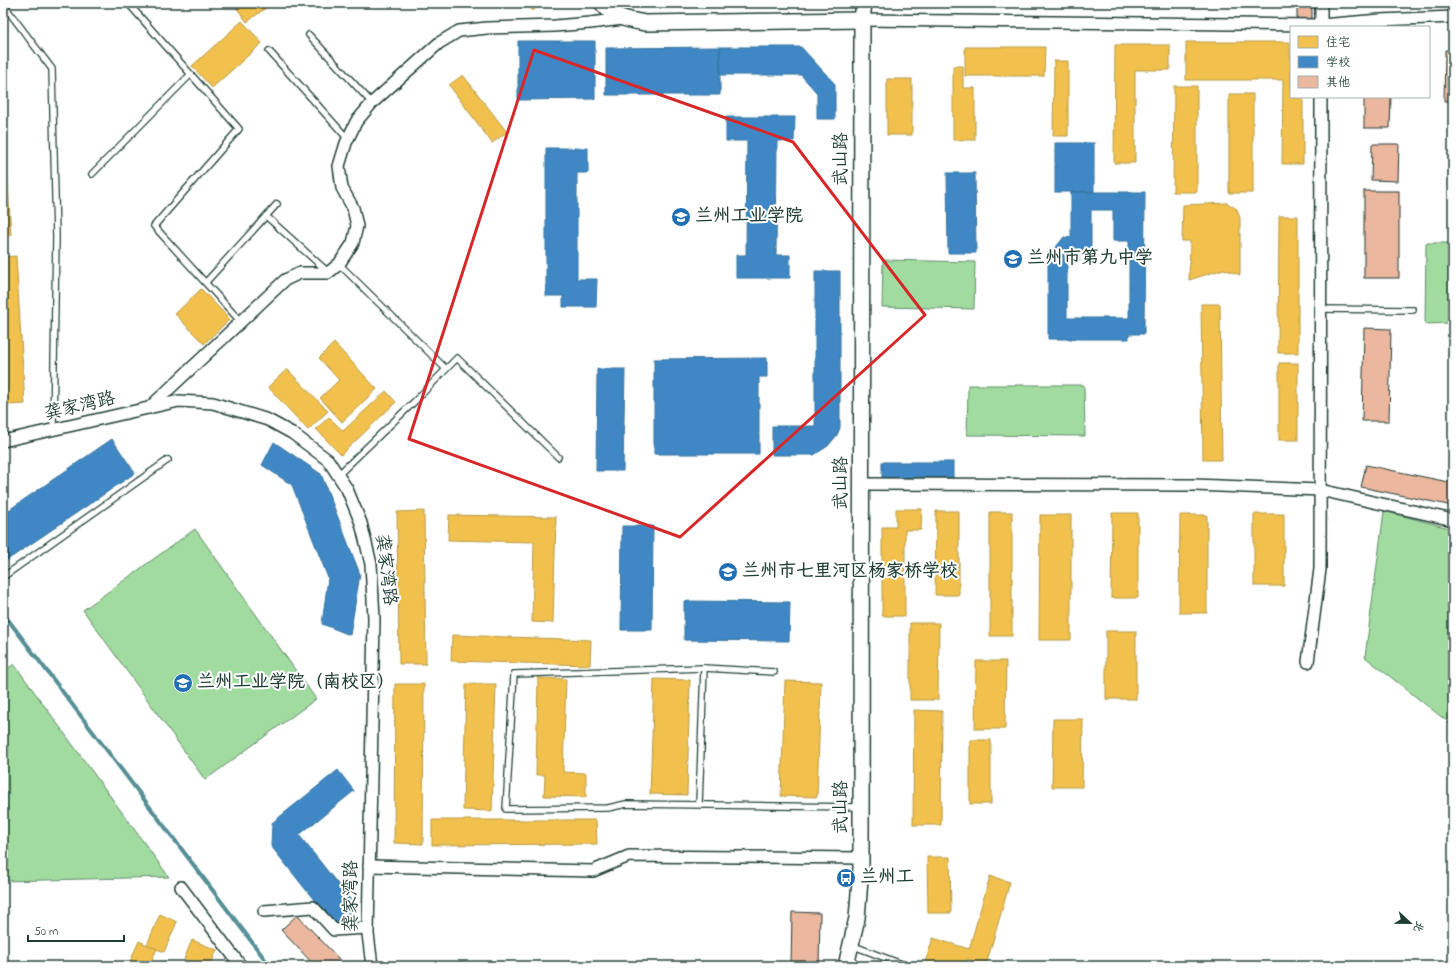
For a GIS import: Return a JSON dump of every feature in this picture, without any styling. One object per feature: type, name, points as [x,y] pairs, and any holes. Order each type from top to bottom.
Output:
[{"type":"main road","points":[[602,3],[608,10],[623,19],[646,23],[862,20],[855,3]]},
{"type":"main road","name":"武山路","points":[[846,966],[857,918],[861,858],[860,484],[862,20],[864,3]]},
{"type":"street","points":[[1321,3],[1321,26]]},
{"type":"street","points":[[862,20],[1321,26],[1380,20],[1453,17]]},
{"type":"street","points":[[148,409],[285,280],[300,273],[328,273],[339,264],[354,243],[358,226],[353,208],[342,188],[339,166],[348,139],[356,122],[372,103],[440,43],[459,31],[487,28],[590,23],[623,19]]},
{"type":"street","points":[[1308,662],[1320,569],[1321,98]]},
{"type":"street","name":"龚家湾路","points":[[3,441],[179,401],[214,403],[268,420],[292,433],[328,460],[347,489],[361,523],[371,564],[374,618],[368,928],[372,966]]},
{"type":"street","points":[[860,484],[1194,486],[1320,490],[1453,520]]},
{"type":"street","points":[[369,866],[594,871],[629,856],[861,858]]},
{"type":"street","points":[[181,887],[241,966]]},
{"type":"street","points":[[264,911],[313,907],[334,930],[368,928]]},
{"type":"lane","points":[[128,3],[239,129],[154,226],[242,322]]},
{"type":"lane","points":[[3,4],[52,69],[56,237],[53,430]]},
{"type":"lane","points":[[310,35],[372,103]]},
{"type":"lane","points":[[269,51],[348,139]]},
{"type":"lane","points":[[92,174],[191,74]]},
{"type":"lane","points":[[206,282],[277,204]]},
{"type":"lane","points":[[266,216],[328,273]]},
{"type":"lane","points":[[339,264],[446,369]]},
{"type":"lane","points":[[1320,309],[1413,310]]},
{"type":"lane","points":[[338,475],[415,401],[457,358],[558,457]]},
{"type":"lane","points":[[3,577],[168,460]]},
{"type":"lane","points":[[699,804],[704,668]]},
{"type":"lane","points":[[774,672],[704,668],[514,674],[506,809],[608,808],[626,804],[860,807]]},
{"type":"lane","points":[[851,945],[907,966]]},
{"type":"highlighted area","points":[[534,50],[793,142],[925,315],[680,537],[409,439]]},
{"type":"green space","points":[[1426,243],[1453,243],[1453,323],[1425,324]]},
{"type":"green space","points":[[883,260],[975,262],[974,309],[882,307]]},
{"type":"green space","points":[[968,385],[1084,385],[1085,436],[967,435]]},
{"type":"green space","points":[[1384,511],[1453,529],[1453,726],[1365,657]]},
{"type":"green space","points":[[195,529],[316,699],[205,780],[83,610]]},
{"type":"green space","points":[[14,664],[169,877],[3,881],[3,672]]},
{"type":"building: 住宅","points":[[233,3],[264,3],[267,7],[247,22]]},
{"type":"building: 住宅","points":[[526,3],[543,3],[532,11]]},
{"type":"building: 住宅","points":[[242,21],[262,43],[212,88],[192,66]]},
{"type":"building: 住宅","points":[[1186,42],[1290,42],[1290,98],[1303,98],[1303,164],[1282,164],[1283,80],[1186,80]]},
{"type":"building: 住宅","points":[[1115,45],[1170,45],[1170,70],[1135,70],[1135,163],[1114,163]]},
{"type":"building: 住宅","points":[[965,47],[1045,47],[1044,76],[965,76]]},
{"type":"building: 住宅","points":[[1054,61],[1068,61],[1068,136],[1053,136]]},
{"type":"building: 住宅","points":[[953,66],[963,66],[963,88],[975,88],[975,140],[953,140]]},
{"type":"building: 住宅","points":[[463,75],[507,132],[492,143],[449,85]]},
{"type":"building: 住宅","points":[[887,79],[912,79],[912,135],[887,135]]},
{"type":"building: 住宅","points":[[1174,86],[1197,86],[1197,192],[1173,192]]},
{"type":"building: 住宅","points":[[1229,94],[1253,94],[1253,193],[1229,193]]},
{"type":"building: 住宅","points":[[4,118],[11,235],[3,235]]},
{"type":"building: 住宅","points":[[1227,203],[1237,209],[1240,218],[1240,275],[1224,269],[1189,280],[1190,241],[1182,241],[1183,205]]},
{"type":"building: 住宅","points":[[1279,216],[1298,216],[1298,353],[1278,353]]},
{"type":"building: 住宅","points":[[16,256],[25,404],[7,405],[3,336],[3,257]]},
{"type":"building: 住宅","points":[[201,289],[230,319],[204,344],[175,314]]},
{"type":"building: 住宅","points":[[1201,304],[1220,304],[1222,460],[1203,460]]},
{"type":"building: 住宅","points":[[334,343],[377,389],[342,422],[320,398],[339,380],[319,358]]},
{"type":"building: 住宅","points":[[1279,363],[1298,363],[1298,440],[1279,440]]},
{"type":"building: 住宅","points":[[287,369],[328,411],[308,430],[268,387]]},
{"type":"building: 住宅","points":[[386,391],[396,402],[341,455],[316,429],[329,417],[343,431]]},
{"type":"building: 住宅","points":[[896,509],[922,509],[921,530],[905,530],[905,616],[882,616],[882,527],[896,527]]},
{"type":"building: 住宅","points":[[424,511],[426,664],[399,664],[397,512]]},
{"type":"building: 住宅","points":[[936,511],[959,511],[959,595],[935,595]]},
{"type":"building: 住宅","points":[[990,512],[1012,512],[1012,636],[990,636]]},
{"type":"building: 住宅","points":[[1112,513],[1138,513],[1138,598],[1111,598]]},
{"type":"building: 住宅","points":[[1254,514],[1284,514],[1284,586],[1254,586]]},
{"type":"building: 住宅","points":[[449,515],[556,517],[553,623],[532,622],[534,542],[448,540]]},
{"type":"building: 住宅","points":[[1040,515],[1071,515],[1071,640],[1039,640]]},
{"type":"building: 住宅","points":[[1180,515],[1207,515],[1207,613],[1179,613]]},
{"type":"building: 住宅","points":[[910,623],[939,623],[938,700],[910,700]]},
{"type":"building: 住宅","points":[[1106,631],[1136,631],[1136,699],[1106,699]]},
{"type":"building: 住宅","points":[[452,635],[591,640],[590,665],[451,661]]},
{"type":"building: 住宅","points":[[976,661],[1006,661],[1005,729],[975,729]]},
{"type":"building: 住宅","points":[[538,678],[566,679],[563,772],[586,773],[586,797],[544,796],[545,775],[536,775]]},
{"type":"building: 住宅","points":[[654,679],[690,680],[687,795],[650,794]]},
{"type":"building: 住宅","points":[[785,681],[821,682],[817,797],[781,796]]},
{"type":"building: 住宅","points":[[395,684],[424,684],[423,844],[394,843]]},
{"type":"building: 住宅","points":[[466,684],[496,684],[492,811],[463,810]]},
{"type":"building: 住宅","points":[[914,710],[942,711],[941,825],[913,825]]},
{"type":"building: 住宅","points":[[1053,719],[1083,719],[1082,787],[1052,787]]},
{"type":"building: 住宅","points":[[970,740],[991,740],[991,804],[970,804]]},
{"type":"building: 住宅","points":[[432,820],[596,820],[597,844],[432,845]]},
{"type":"building: 住宅","points":[[927,857],[950,857],[951,913],[928,913]]},
{"type":"building: 住宅","points":[[990,876],[1010,882],[986,965],[967,959],[965,966],[938,966],[925,962],[933,938],[969,949]]},
{"type":"building: 住宅","points":[[160,914],[177,922],[164,952],[147,945]]},
{"type":"building: 住宅","points":[[192,940],[217,950],[210,966],[201,966],[184,959]]},
{"type":"building: 住宅","points":[[139,941],[157,949],[149,966],[128,966]]},
{"type":"building: 学校","points":[[518,41],[595,41],[595,99],[518,100]]},
{"type":"building: 学校","points":[[720,47],[801,47],[835,84],[835,119],[817,119],[817,93],[801,75],[720,75]]},
{"type":"building: 学校","points":[[720,47],[720,95],[606,95],[606,48]]},
{"type":"building: 学校","points":[[726,117],[795,117],[794,141],[777,141],[776,255],[790,255],[790,278],[736,278],[736,255],[746,255],[747,141],[726,141]]},
{"type":"building: 学校","points":[[1055,143],[1094,143],[1094,192],[1055,192]]},
{"type":"building: 学校","points":[[546,148],[588,148],[588,173],[577,173],[577,279],[597,279],[596,307],[563,307],[563,296],[546,296]]},
{"type":"building: 学校","points":[[947,173],[975,173],[976,253],[948,253]]},
{"type":"building: 学校","points":[[1071,192],[1145,192],[1144,334],[1129,334],[1129,339],[1048,339],[1048,252],[1052,252],[1064,237],[1071,238]],"holes":[[[1091,210],[1113,210],[1113,241],[1129,241],[1129,318],[1067,318],[1067,261],[1079,261],[1079,252],[1091,252]]]},
{"type":"building: 学校","points":[[815,271],[840,271],[840,428],[837,435],[828,446],[814,455],[772,455],[772,426],[815,426]]},
{"type":"building: 学校","points":[[767,358],[767,377],[759,377],[759,454],[654,454],[654,359]]},
{"type":"building: 学校","points":[[597,369],[625,369],[623,471],[596,471]]},
{"type":"building: 学校","points":[[112,439],[135,473],[3,563],[3,514]]},
{"type":"building: 学校","points":[[274,442],[321,474],[360,574],[350,635],[322,624],[328,578],[292,485],[262,465]]},
{"type":"building: 学校","points":[[882,462],[953,462],[953,482],[882,482]]},
{"type":"building: 学校","points":[[622,526],[653,526],[652,630],[621,630]]},
{"type":"building: 学校","points":[[684,601],[790,602],[789,641],[684,640]]},
{"type":"building: 学校","points":[[338,770],[354,791],[299,835],[356,907],[334,925],[271,846],[272,823]]},
{"type":"building: 其他","points":[[1297,3],[1312,3],[1312,20],[1297,19]]},
{"type":"building: 其他","points":[[1445,50],[1453,50],[1453,101],[1444,101]]},
{"type":"building: 其他","points":[[1364,98],[1391,98],[1390,128],[1364,128]]},
{"type":"building: 其他","points":[[1372,144],[1399,144],[1398,181],[1371,180]]},
{"type":"building: 其他","points":[[1364,191],[1399,191],[1399,278],[1364,278]]},
{"type":"building: 其他","points":[[1364,328],[1391,329],[1389,421],[1362,421]]},
{"type":"building: 其他","points":[[1366,465],[1453,483],[1453,506],[1361,487]]},
{"type":"building: 其他","points":[[792,912],[820,913],[819,966],[791,966]]},
{"type":"building: 其他","points":[[297,915],[340,960],[334,966],[315,966],[281,930]]},
{"type":"waterway","points":[[3,613],[270,966]]},
{"type":"place","name":"兰州工业学院","points":[[681,217]]},
{"type":"place","name":"兰州市第九中学","points":[[1013,259]]},
{"type":"place","name":"兰州市七里河区杨家桥学校","points":[[728,572]]},
{"type":"place","name":"兰州工业学院（南校区）","points":[[183,683]]},
{"type":"place","name":"兰州工","points":[[846,878]]}]
